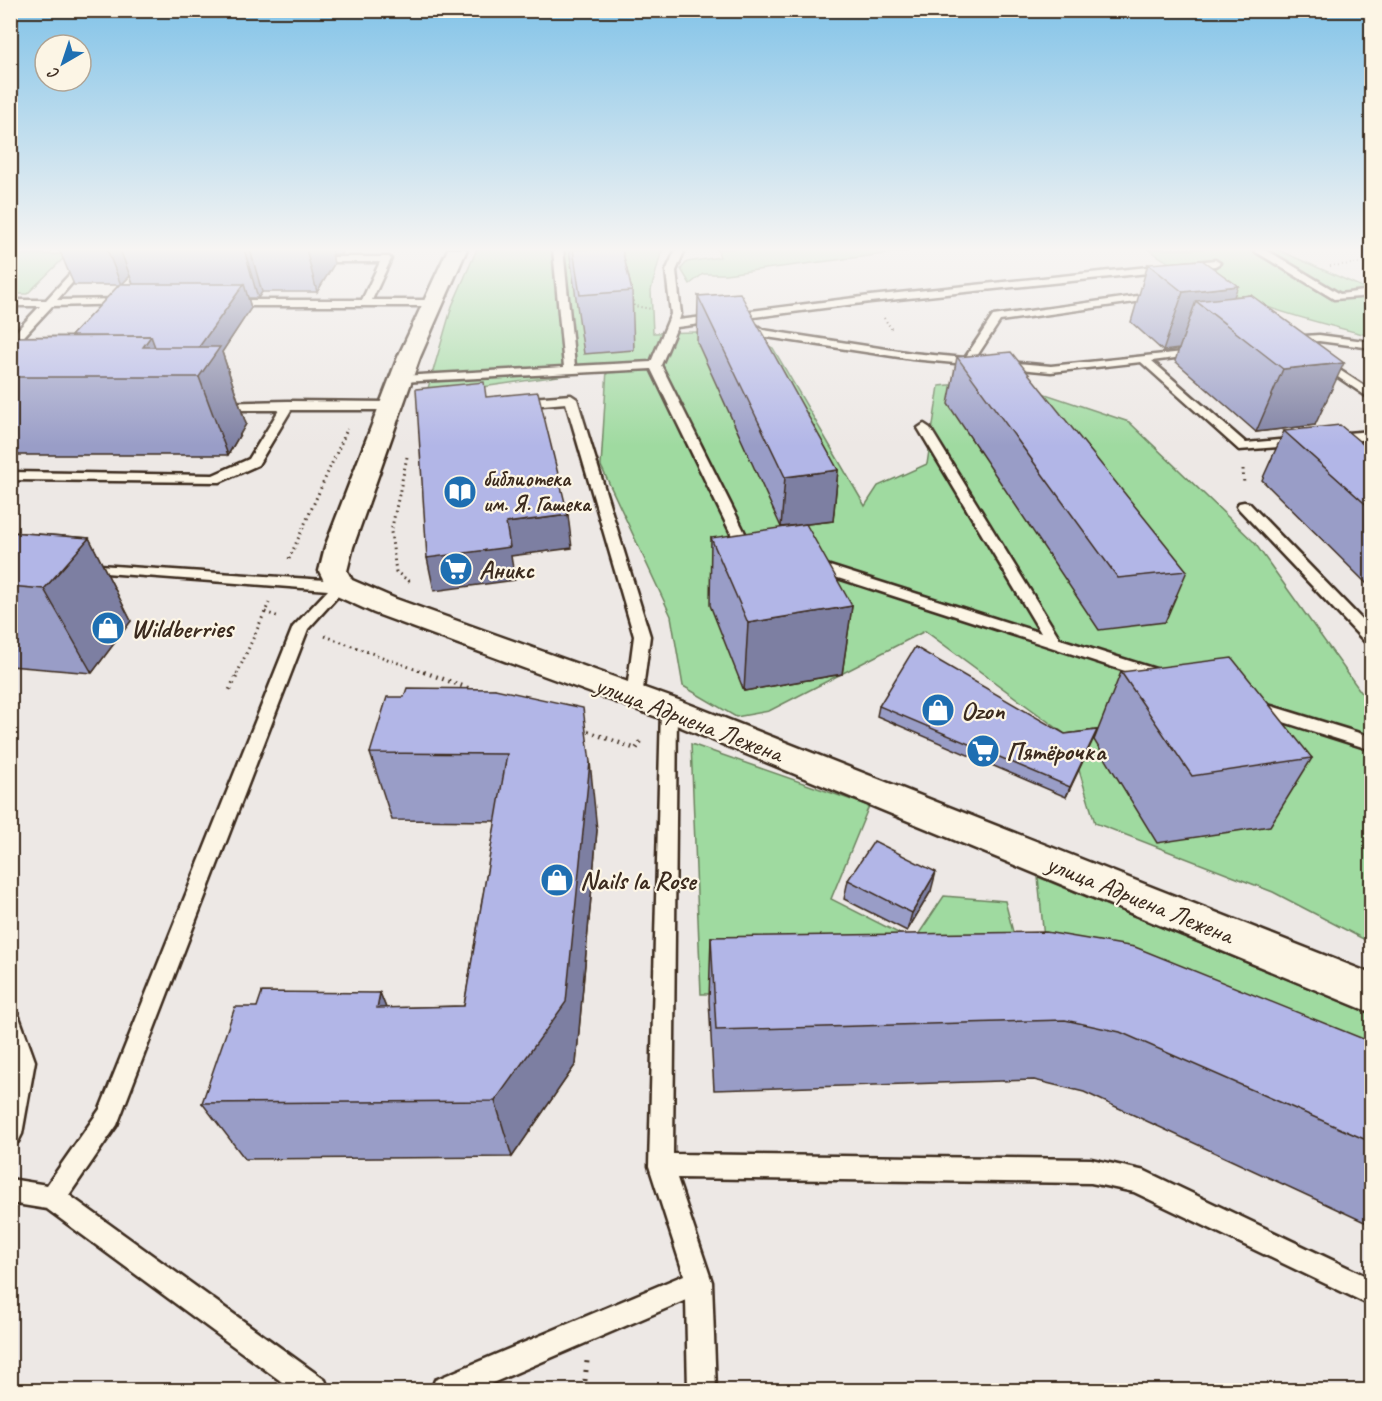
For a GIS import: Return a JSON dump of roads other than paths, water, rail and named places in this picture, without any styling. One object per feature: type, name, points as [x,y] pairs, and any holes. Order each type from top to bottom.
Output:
[{"type":"street","points":[[340,586],[333,571],[339,548],[396,393],[429,314]]},
{"type":"street","name":"улица Адриена Лежена","points":[[340,586],[385,606],[669,709],[1371,994]]},
{"type":"lane","points":[[10,345],[36,314]]},
{"type":"lane","points":[[564,314],[570,371]]},
{"type":"lane","points":[[675,314],[675,319],[655,365],[742,542],[765,549]]},
{"type":"lane","points":[[675,319],[740,314]]},
{"type":"lane","points":[[968,361],[997,318],[1024,314]]},
{"type":"lane","points":[[735,315],[760,333],[912,356],[1052,369],[1212,351]]},
{"type":"lane","points":[[1371,345],[1319,338],[1284,339],[1371,397]]},
{"type":"lane","points":[[1144,359],[1243,447],[1371,435]]},
{"type":"lane","points":[[207,406],[288,405],[570,371],[655,365]]},
{"type":"lane","points":[[530,402],[571,399],[642,636],[634,697]]},
{"type":"lane","points":[[10,476],[215,479],[254,462],[288,405]]},
{"type":"lane","points":[[924,428],[1055,643]]},
{"type":"lane","points":[[1244,506],[1371,640]]},
{"type":"lane","points":[[798,560],[1168,679]]},
{"type":"lane","points":[[69,566],[340,586]]},
{"type":"lane","points":[[52,1198],[109,1117],[301,627],[340,586]]},
{"type":"lane","points":[[1247,704],[1371,744]]},
{"type":"lane","points":[[669,709],[661,1166],[699,1282],[702,1390]]},
{"type":"lane","points":[[10,1021],[24,1061],[10,1134]]},
{"type":"lane","points":[[661,1166],[1091,1171],[1136,1180],[1371,1293]]},
{"type":"lane","points":[[10,1191],[52,1198],[315,1390]]},
{"type":"lane","points":[[445,1390],[699,1282]]},
{"type":"place","name":"библиотека им. Я. Гашека","points":[[460,492]]},
{"type":"place","name":"Аникс","points":[[456,569]]},
{"type":"place","name":"Wildberries","points":[[108,628]]},
{"type":"place","name":"Ozon","points":[[938,710]]},
{"type":"place","name":"Пятёрочка","points":[[983,751]]},
{"type":"place","name":"Nails la Rose","points":[[557,880]]}]
